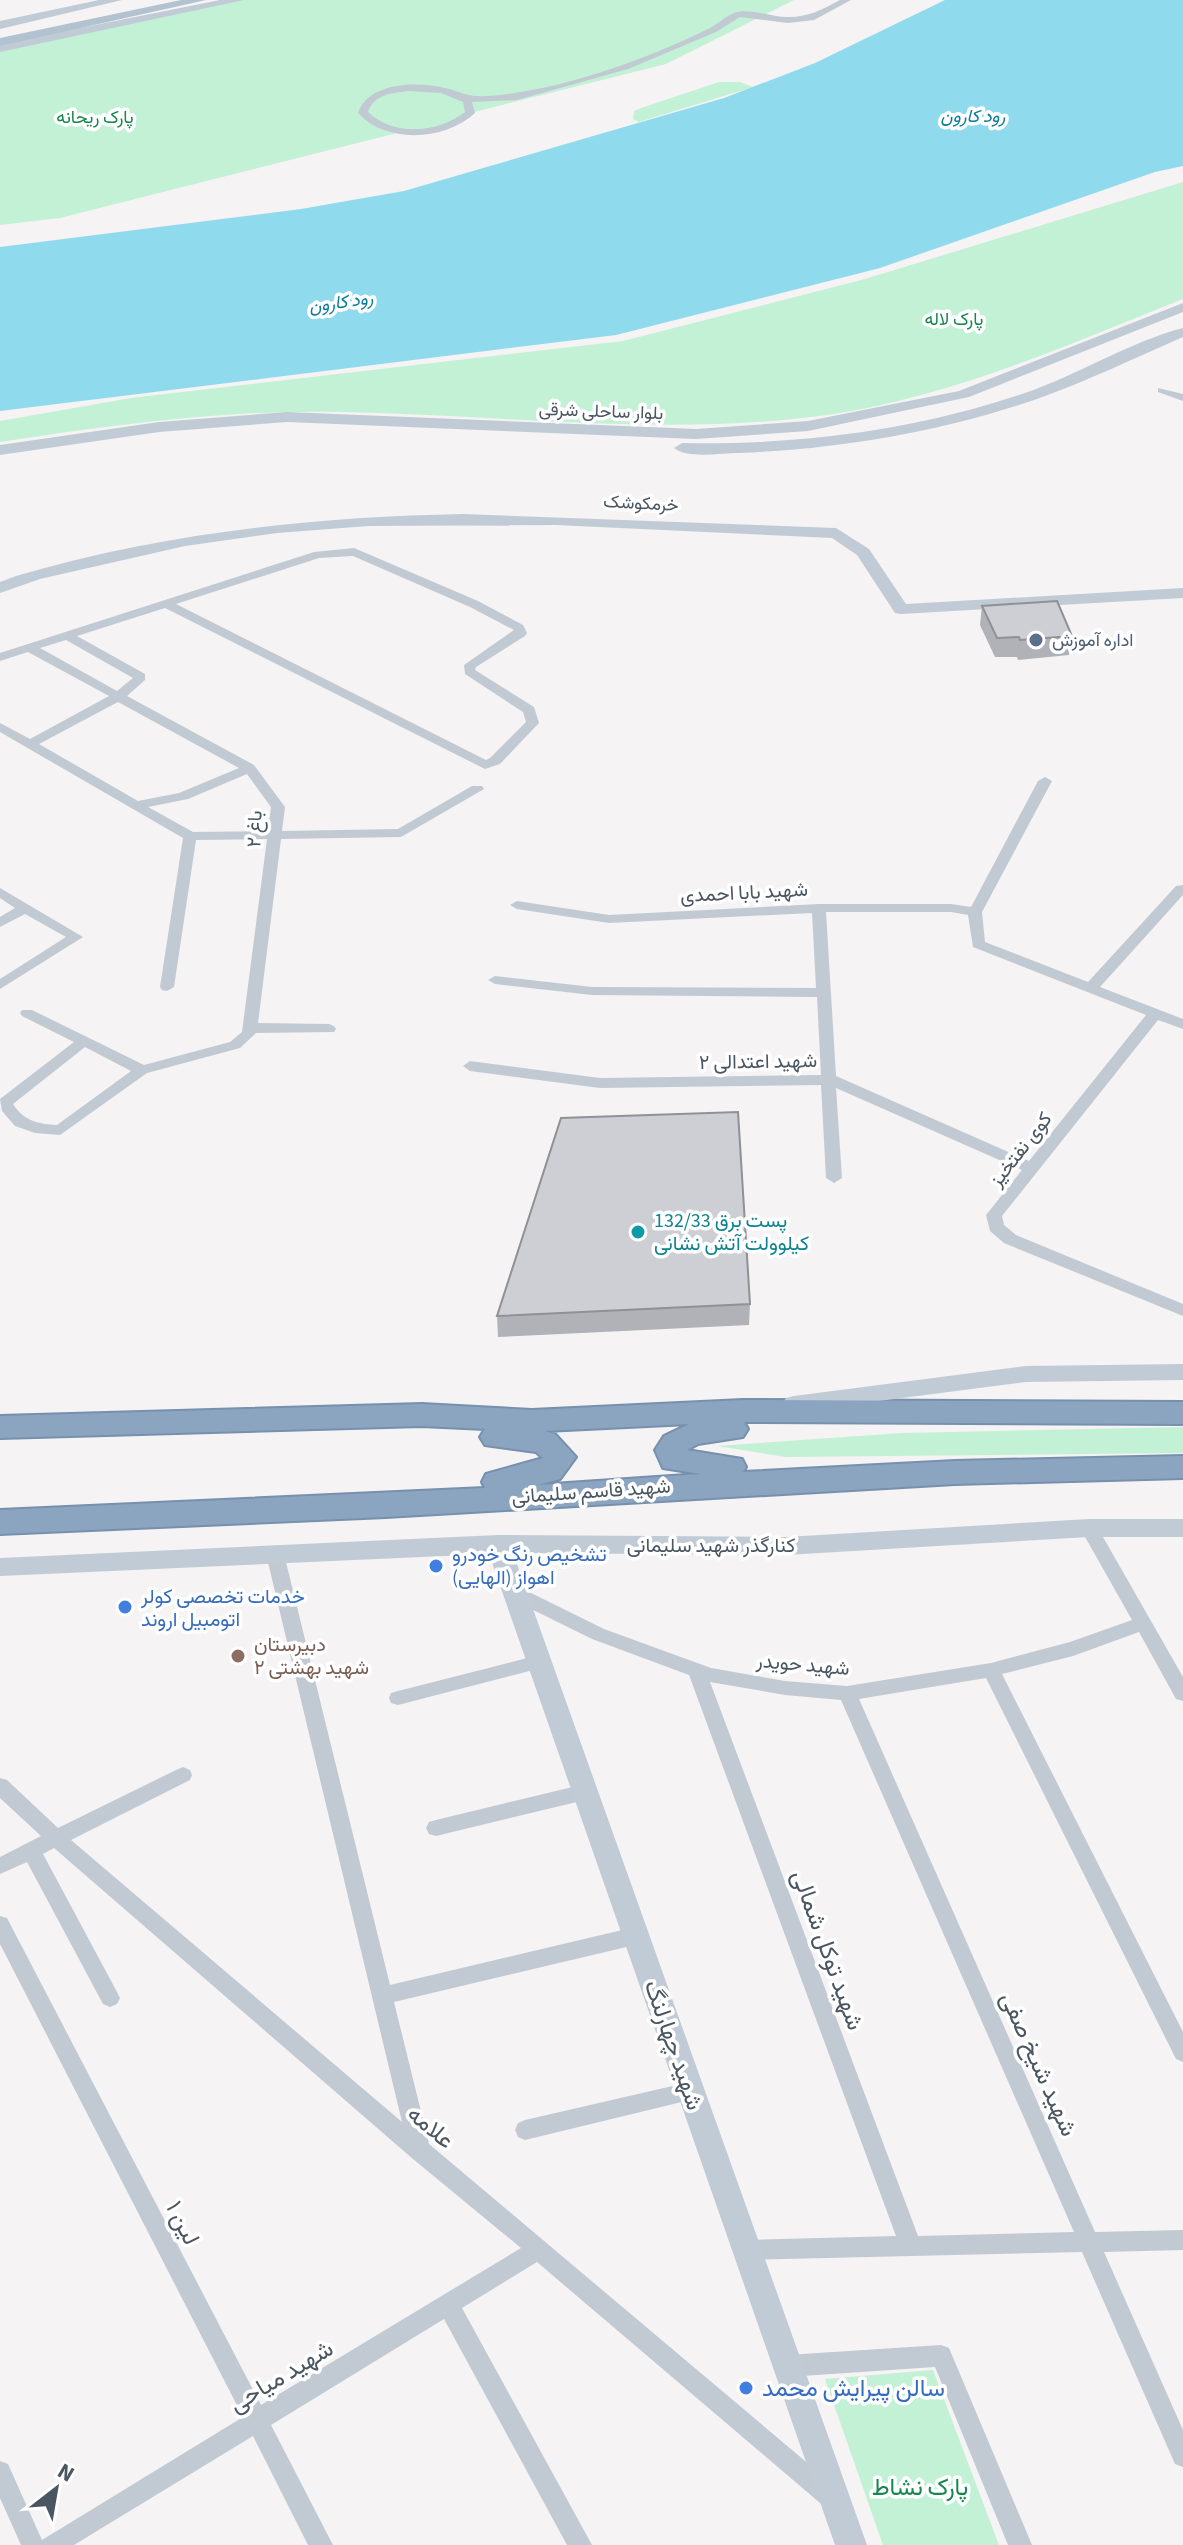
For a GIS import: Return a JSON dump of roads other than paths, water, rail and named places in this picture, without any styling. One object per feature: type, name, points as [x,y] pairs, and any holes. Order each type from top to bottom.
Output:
[{"type":"highway","points":[[0,1427],[394,1416],[532,1421],[743,1411],[1183,1413]]},
{"type":"highway","points":[[872,1475],[702,1466],[674,1460],[670,1450],[674,1441],[696,1433],[897,1412]]},
{"type":"highway","points":[[338,1507],[549,1471],[561,1457],[544,1442],[438,1430],[394,1416]]},
{"type":"highway","name":"شهید قاسم سلیمانی","points":[[0,1522],[338,1507],[1033,1467],[1183,1467]]},
{"type":"main road","points":[[0,31],[146,0]]},
{"type":"main road","points":[[0,45],[200,0]]},
{"type":"main road","points":[[0,25],[53,20],[77,8]]},
{"type":"street","points":[[0,25],[116,0]]},
{"type":"street","points":[[0,45],[238,0]]},
{"type":"street","points":[[467,100],[471,106],[464,119],[439,129],[390,128],[377,124],[363,113],[369,100],[379,94],[409,88],[443,90],[467,100],[517,97],[625,67],[713,30],[738,14],[801,19],[814,17],[847,0]]},
{"type":"street","name":"بلوار ساحلی شرقی","points":[[0,450],[159,427],[287,417],[640,433],[751,432],[858,419],[964,394],[1183,307]]},
{"type":"street","points":[[1123,331],[1124,337],[1136,340],[1183,331]]},
{"type":"street","name":"بلوار ساحلی شرقی","points":[[0,465],[162,437],[286,430],[697,449],[817,444],[871,437],[985,411],[1183,331]]},
{"type":"street","points":[[964,394],[1001,387],[1062,363],[1081,365],[1085,373]]},
{"type":"street","points":[[1162,390],[1183,398]]},
{"type":"street","name":"خرمکوشک","points":[[65,570],[178,543],[276,529],[354,522],[520,517],[836,533],[863,552],[901,609],[1183,593]]},
{"type":"street","points":[[0,657],[329,551],[354,552],[474,604],[519,628],[521,633],[470,665],[469,671],[529,710],[533,723],[495,761],[485,765],[166,604]]},
{"type":"street","points":[[0,588],[65,570]]},
{"type":"street","points":[[0,602],[65,570]]},
{"type":"street","points":[[30,744],[119,696],[141,677],[68,636]]},
{"type":"street","name":"باغ ۲","points":[[30,648],[249,768],[278,807],[251,1028]]},
{"type":"street","points":[[0,727],[190,836],[401,833],[477,789]]},
{"type":"street","points":[[134,805],[183,796],[249,768]]},
{"type":"street","points":[[1045,781],[975,912],[978,944],[1183,1024]]},
{"type":"street","points":[[167,987],[190,836]]},
{"type":"street","points":[[1090,989],[1181,889]]},
{"type":"street","points":[[0,892],[76,937],[0,985]]},
{"type":"street","name":"شهید بابا احمدی","points":[[517,905],[609,919],[819,908],[951,908],[975,912]]},
{"type":"street","points":[[0,923],[25,908]]},
{"type":"street","points":[[819,908],[831,1080],[834,1178]]},
{"type":"street","points":[[0,964],[17,974]]},
{"type":"street","points":[[495,980],[592,991],[824,993]]},
{"type":"street","points":[[27,1013],[142,1070]]},
{"type":"street","name":"کوی نفتخیز","points":[[1155,1014],[994,1215],[996,1227],[1010,1239],[1183,1310]]},
{"type":"street","points":[[84,1041],[3,1102],[9,1113],[27,1126],[60,1130],[142,1070],[235,1045],[251,1028],[329,1029]]},
{"type":"street","name":"شهید اعتدالی ۲","points":[[470,1066],[600,1083],[831,1080],[1030,1167]]},
{"type":"street","points":[[743,1411],[1026,1374],[1183,1372]]},
{"type":"street","points":[[1089,1528],[1183,1694]]},
{"type":"street","name":"کنارگذر شهید سلیمانی","points":[[0,1567],[498,1544],[786,1546],[1089,1528],[1183,1528]]},
{"type":"street","name":"شهید چهارلنگ","points":[[498,1544],[851,2545]]},
{"type":"street","points":[[275,1554],[420,2152]]},
{"type":"street","name":"شهید حویدر","points":[[515,1593],[598,1634],[697,1671],[785,1688],[847,1693],[991,1670],[1073,1649],[1142,1623]]},
{"type":"street","points":[[398,1698],[539,1662]]},
{"type":"street","points":[[991,1670],[1183,2053]]},
{"type":"street","name":"شهید توکل شمالی","points":[[697,1671],[911,2247]]},
{"type":"street","name":"شهید شیخ صفی","points":[[847,1693],[1183,2456]]},
{"type":"street","points":[[0,1866],[56,1841],[183,1775]]},
{"type":"street","name":"علامه","points":[[0,1786],[56,1841],[536,2251],[835,2501]]},
{"type":"street","points":[[436,1828],[585,1792]]},
{"type":"street","points":[[32,1852],[110,1998]]},
{"type":"street","name":"لین ۱","points":[[0,1924],[321,2545]]},
{"type":"street","points":[[382,1996],[635,1936]]},
{"type":"street","points":[[525,2130],[690,2091]]},
{"type":"street","points":[[746,2250],[1183,2240]]},
{"type":"street","name":"شهید میاحی","points":[[52,2545],[536,2251]]},
{"type":"street","points":[[448,2305],[580,2545]]},
{"type":"street","points":[[787,2366],[941,2356],[1020,2545]]},
{"type":"street","points":[[0,2472],[33,2545]]},
{"type":"water","name":"رود کارون","points":[[945,0],[1183,0],[1183,166],[1155,172],[880,268],[616,335],[0,411],[0,247],[301,209],[404,191],[724,98],[815,63]]},
{"type":"place","name":"اداره آموزش","points":[[1036,640]]},
{"type":"place","name":"پست برق 132/33 کیلوولت آتش نشانی","points":[[638,1232]]},
{"type":"place","name":"تشخیص رنگ خودرو اهواز (الهایی)","points":[[436,1566]]},
{"type":"place","name":"خدمات تخصصی کولر اتومبیل اروند","points":[[125,1607]]},
{"type":"place","name":"دبیرستان شهید بهشتی ۲","points":[[238,1656]]},
{"type":"place","name":"سالن پیرایش محمد","points":[[746,2388]]},
{"type":"park label","name":"پارک ریحانه","points":[[95,117]]},
{"type":"park label","name":"پارک لاله","points":[[954,319]]},
{"type":"park label","name":"پارک نشاط","points":[[920,2487]]}]
